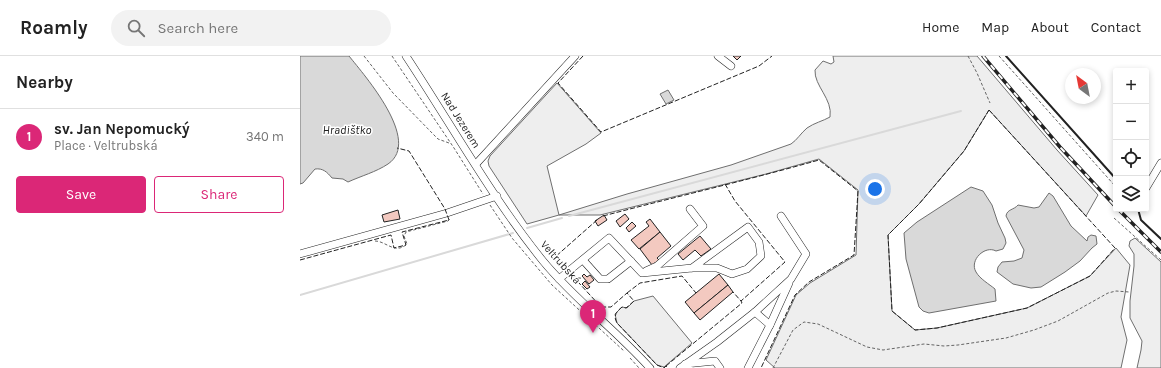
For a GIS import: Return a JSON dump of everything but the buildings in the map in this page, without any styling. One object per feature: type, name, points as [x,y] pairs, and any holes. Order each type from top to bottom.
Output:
[{"type":"street","name":"Nad Jezerem","points":[[406,56],[525,237]]},
{"type":"street","points":[[476,164],[575,56]]},
{"type":"street","points":[[718,56],[731,66]]},
{"type":"street","points":[[1149,183],[1161,163]]},
{"type":"street","points":[[300,254],[449,212],[497,196]]},
{"type":"street","points":[[642,273],[656,266],[703,226],[690,209]]},
{"type":"street","points":[[748,368],[791,279],[806,254],[781,216]]},
{"type":"street","points":[[642,273],[692,268],[717,268],[732,274],[747,269],[761,256],[759,242],[748,227],[692,268]]},
{"type":"street","name":"Veltrubská","points":[[525,237],[559,279],[625,341],[650,368]]},
{"type":"street","points":[[559,279],[609,238],[642,273]]},
{"type":"street","points":[[583,260],[600,279],[608,279],[631,261]]},
{"type":"street","points":[[685,367],[755,312],[791,279]]},
{"type":"street","points":[[755,312],[770,325]]},
{"type":"street","points":[[685,367],[715,361],[720,368]]},
{"type":"path","points":[[364,56],[393,93],[430,132],[438,139],[451,143]]},
{"type":"path","points":[[392,56],[451,143],[512,238]]},
{"type":"path","points":[[968,56],[978,73],[990,103]]},
{"type":"path","points":[[999,56],[1113,184]]},
{"type":"path","points":[[373,241],[378,241],[395,248],[406,245],[404,233],[448,221],[450,219],[449,212]]},
{"type":"path","points":[[1114,218],[1161,260]]},
{"type":"path","points":[[773,368],[793,330],[804,322],[818,324],[876,350],[924,344],[944,346],[958,345],[1022,334],[1058,321],[1108,294],[1116,291],[1129,292]]},
{"type":"shaded area","points":[[833,56],[977,56],[1057,150],[1098,195],[1086,216],[989,110],[964,151],[919,204],[888,235],[892,311],[915,330],[937,328],[1027,308],[1090,276],[1116,248],[1130,265],[1121,317],[1127,340],[1121,368],[775,368],[766,360],[796,295],[810,283],[856,255],[858,190],[819,159],[766,174],[600,215],[559,215],[731,165],[791,144],[807,128],[830,117],[829,104],[817,82],[815,70],[823,61],[831,64],[834,62]]},
{"type":"shaded area","points":[[557,83],[601,133],[586,144],[547,166],[559,215],[527,224],[489,166],[488,161],[490,156]]},
{"type":"shaded area","points":[[1135,238],[1161,262],[1161,368],[1137,368],[1142,341],[1130,318],[1134,254],[1129,246],[1130,241]]},
{"type":"shaded area","points":[[653,296],[692,343],[664,367],[657,365],[617,323],[615,314],[622,307],[627,308],[634,301]]},
{"type":"water","name":"Hradišťko","points":[[300,56],[349,56],[367,78],[387,109],[395,125],[398,140],[397,154],[388,164],[348,182],[343,179],[332,178],[325,171],[315,169],[303,183],[300,184]]},
{"type":"water","points":[[668,90],[674,100],[666,104],[660,94]]},
{"type":"water","points":[[971,187],[983,191],[992,205],[1005,238],[1006,243],[1003,249],[996,251],[987,250],[983,252],[976,258],[974,267],[978,275],[995,289],[996,301],[929,313],[923,311],[919,307],[906,259],[904,233],[917,222]]},
{"type":"water","points":[[1049,193],[1053,196],[1071,226],[1087,241],[1088,237],[1091,235],[1096,236],[1097,244],[1080,261],[1041,287],[1031,288],[1013,284],[997,272],[998,267],[1002,262],[1014,261],[1022,258],[1024,250],[1006,216],[1009,211],[1018,205],[1034,208],[1039,207]]},
{"type":"waterway","points":[[569,216],[961,111]]},
{"type":"waterway","points":[[527,228],[562,218]]},
{"type":"waterway","points":[[300,295],[513,233]]},
{"type":"railway","points":[[983,56],[1060,147],[1113,204]]},
{"type":"railway","points":[[1121,212],[1161,252]]},
{"type":"fence","points":[[583,56],[558,83],[601,132],[759,66],[772,56]]},
{"type":"fence","points":[[989,110],[1115,248],[1090,276],[1027,308],[937,328],[915,330],[892,311],[888,235],[919,204],[964,151],[989,110]]},
{"type":"fence","points":[[300,260],[391,235],[394,248],[406,245],[402,232],[449,220],[445,209],[409,151],[397,148]]},
{"type":"fence","points":[[603,216],[819,160],[858,191],[854,255],[809,282],[795,295],[761,368]]},
{"type":"fence","points":[[725,184],[735,201],[785,262],[741,301],[733,292]]},
{"type":"fence","points":[[597,220],[554,258],[601,307],[611,307],[627,293],[634,301],[626,308],[622,307],[617,312],[615,316],[617,323],[657,365],[664,368],[666,366],[668,368]]},
{"type":"fence","points":[[627,293],[640,283],[682,276],[696,293]]},
{"type":"fence","points":[[666,366],[742,303],[741,301]]},
{"type":"wall","points":[[1006,56],[1113,176]]},
{"type":"wall","points":[[1139,212],[1141,220],[1161,239]]},
{"type":"place","name":"sv. Jan Nepomucký","points":[[593,333]]}]
